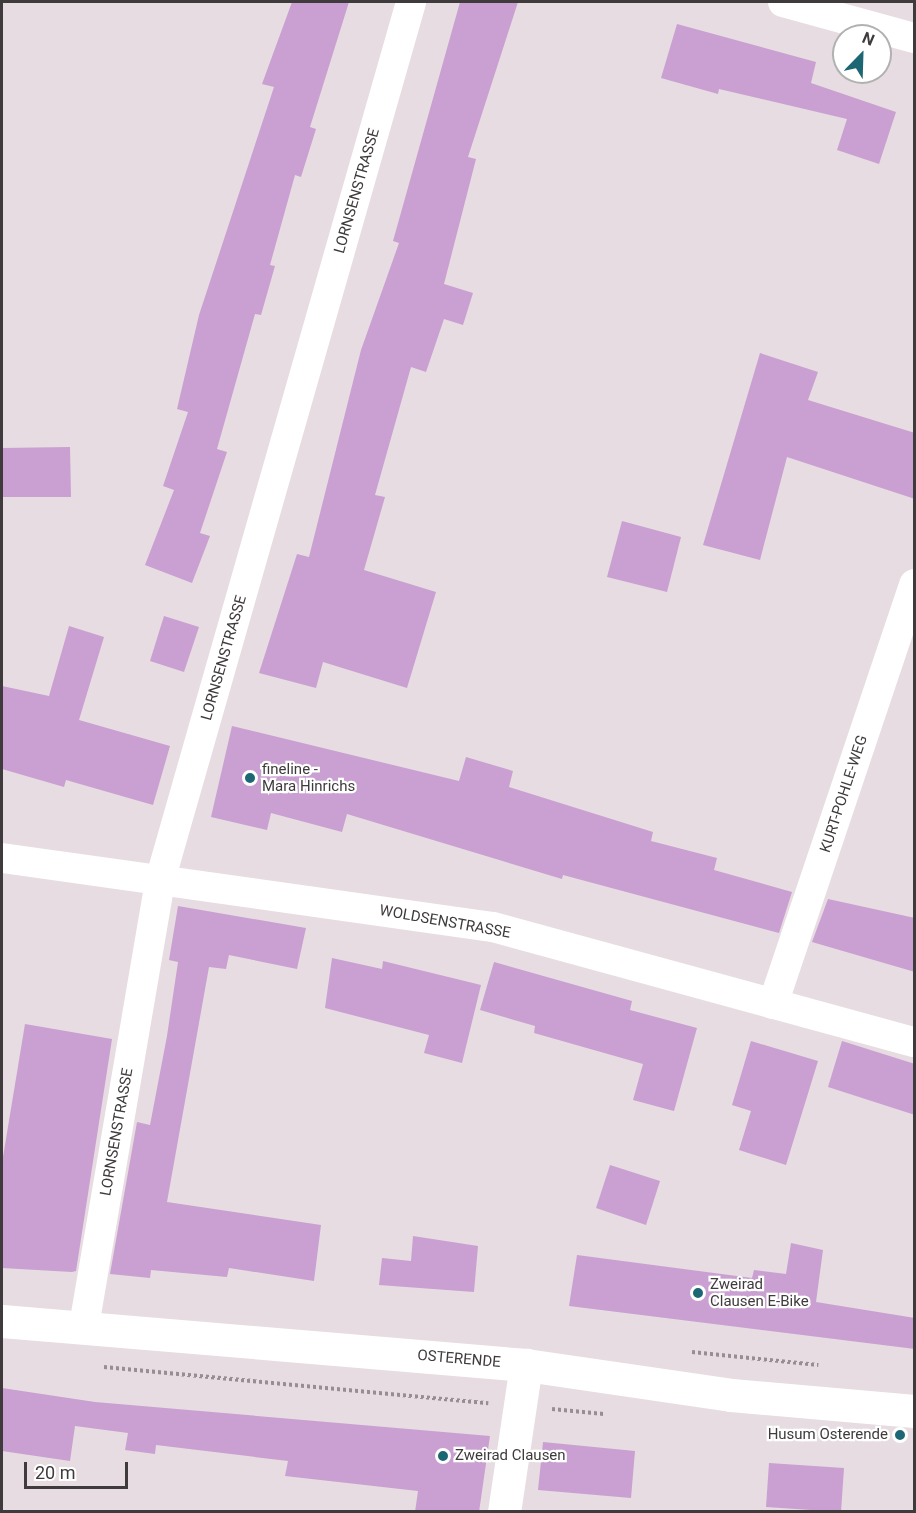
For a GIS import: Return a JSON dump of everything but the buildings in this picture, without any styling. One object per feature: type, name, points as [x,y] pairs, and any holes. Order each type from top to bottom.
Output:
[{"type":"main road","name":"OSTERENDE","points":[[2,1321],[84,1326],[526,1365],[731,1395],[915,1411]]},
{"type":"main road","points":[[504,1512],[526,1365]]},
{"type":"street","name":"LORNSENSTRASSE","points":[[84,1326],[161,878],[411,2]]},
{"type":"street","points":[[783,2],[915,38]]},
{"type":"street","name":"KURT-POHLE-WEG","points":[[773,1004],[915,584]]},
{"type":"street","name":"WOLDSENSTRASSE","points":[[2,858],[161,878],[493,927],[915,1042]]},
{"type":"path","points":[[91,1366],[613,1414]]},
{"type":"place","name":"fineline - Mara Hinrichs","points":[[250,778]]},
{"type":"place","name":"Zweirad Clausen E-Bike","points":[[698,1293]]},
{"type":"place","name":"Husum Osterende","points":[[900,1435]]},
{"type":"place","name":"Zweirad Clausen","points":[[443,1456]]}]
